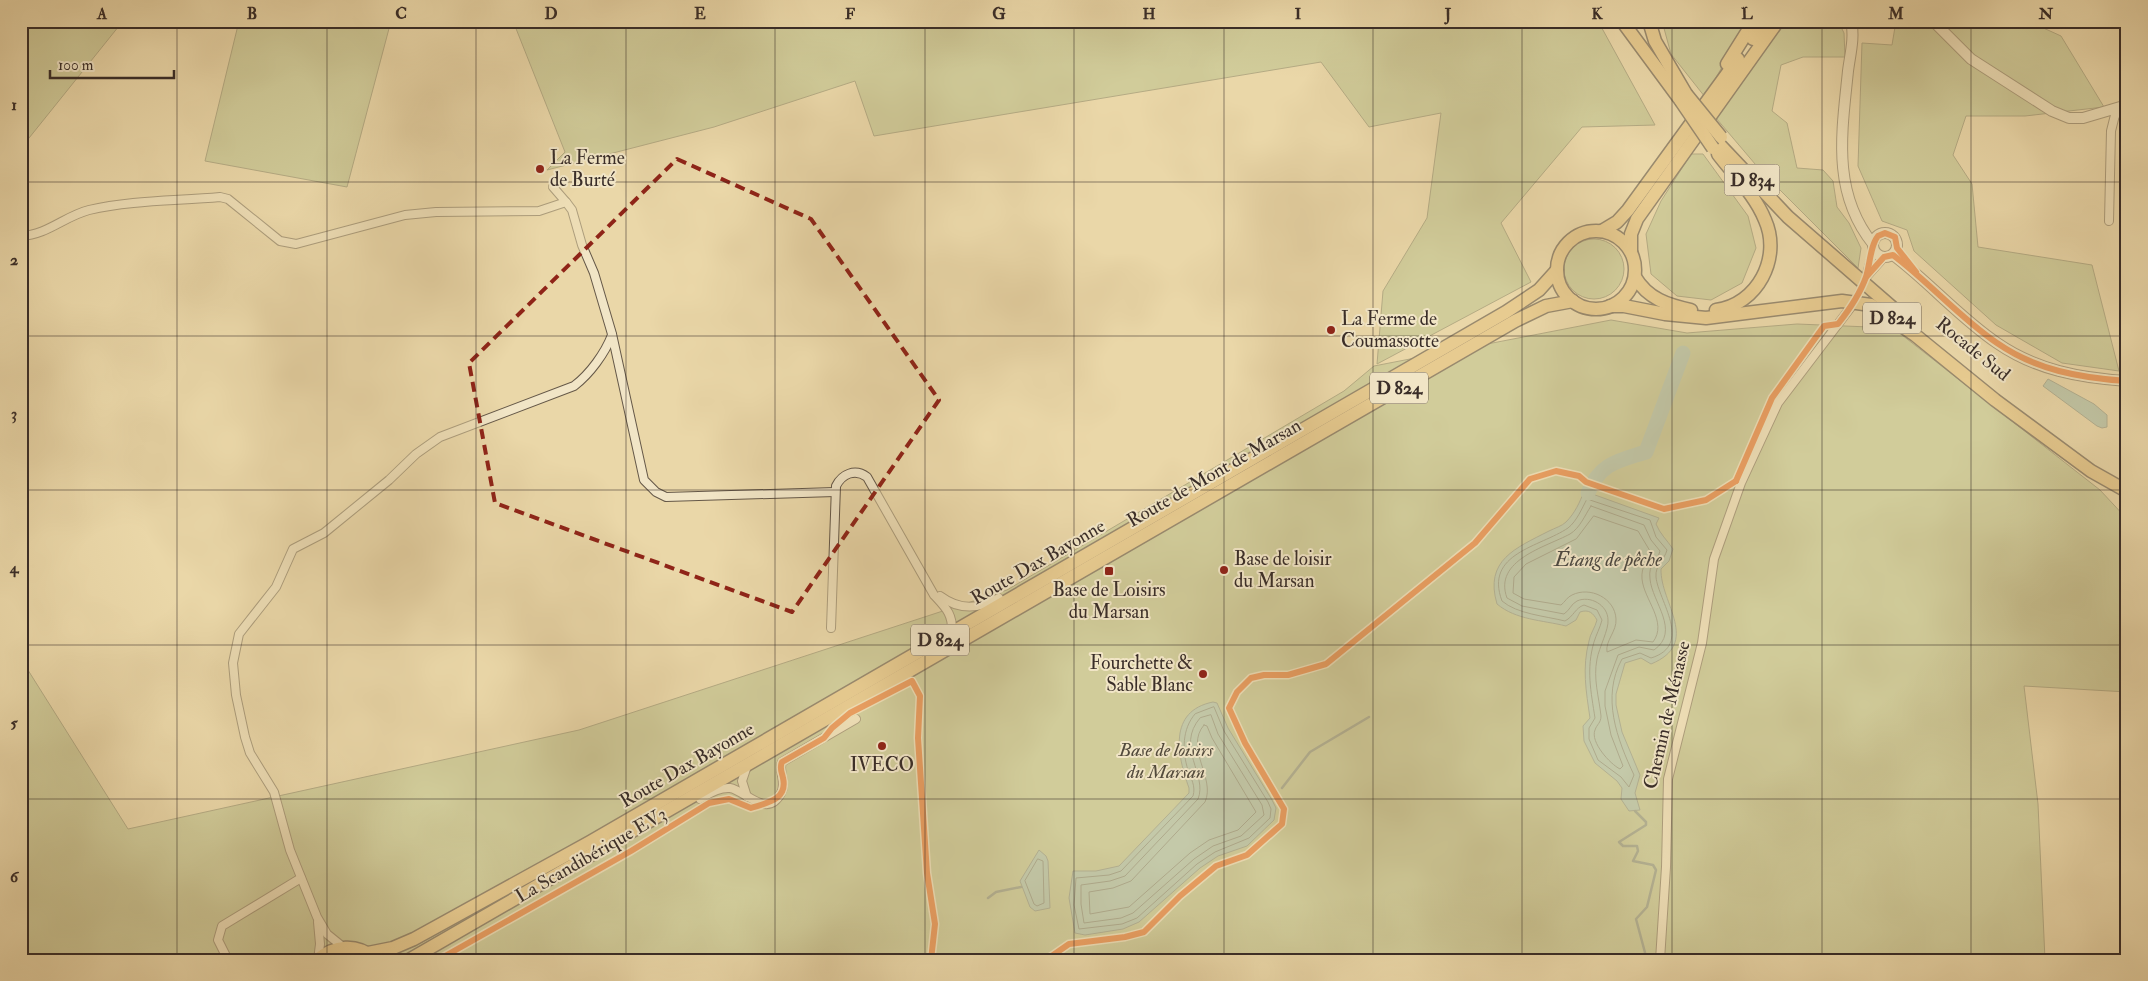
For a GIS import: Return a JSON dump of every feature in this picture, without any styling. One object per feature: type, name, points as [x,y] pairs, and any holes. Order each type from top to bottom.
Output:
[{"type":"main road","name":"D 834","points":[[1622,21],[1717,142]]},
{"type":"main road","points":[[1649,21],[1654,42],[1683,97]]},
{"type":"main road","points":[[1709,100],[1713,87],[1754,21]]},
{"type":"main road","points":[[1602,231],[1617,222],[1628,210],[1766,21]]},
{"type":"main road","points":[[1631,251],[1631,234],[1637,219],[1778,21]]},
{"type":"main road","points":[[1635,278],[1642,289],[1653,297],[1694,310],[1725,309],[1746,299],[1759,284],[1765,272],[1770,239],[1766,221],[1717,142]]},
{"type":"main road","name":"Rocade Sud","points":[[1717,142],[1788,217],[1873,293],[2125,491]]},
{"type":"main road","points":[[1602,231],[1619,238],[1631,251],[1635,260],[1635,278],[1626,295],[1610,306],[1591,308],[1573,301],[1560,284],[1557,270],[1558,260],[1569,242],[1585,232],[1602,231]]},
{"type":"main road","name":"Route Dax Bayonne","points":[[372,956],[414,939],[475,906],[952,634],[1506,312],[1539,290],[1557,270]]},
{"type":"main road","name":"Route de Mont de Marsan","points":[[409,960],[1515,321],[1546,306],[1573,301]]},
{"type":"main road","name":"D 824","points":[[1610,306],[1624,306],[1665,314],[1706,318],[1842,301],[1872,305],[1915,335],[1995,400],[2091,471],[2125,491]]},
{"type":"main road","points":[[317,960],[334,949],[343,947],[372,956]]},
{"type":"street","points":[[1845,21],[1852,39]]},
{"type":"street","points":[[1851,21],[1852,39],[1840,146],[1844,182],[1856,214],[1877,254],[1891,253],[1916,272],[1987,336],[2012,352],[2069,375],[2127,382]]},
{"type":"street","points":[[1933,21],[1971,59],[2052,111],[2069,118],[2083,118],[2127,105]]},
{"type":"street","points":[[2109,221],[2111,131],[2115,115],[2127,109]]},
{"type":"street","points":[[553,187],[572,210],[582,245],[594,273],[612,334],[644,480],[656,492],[666,497],[835,492]]},
{"type":"street","points":[[21,236],[41,233],[78,213],[108,206],[220,197],[228,200],[280,241],[296,244],[405,215],[436,212],[539,211],[566,202]]},
{"type":"street","points":[[1856,214],[1882,234],[1889,234],[1895,238],[1891,253],[1866,278],[1874,246],[1882,234]]},
{"type":"street","name":"Chemin de Ménasse","points":[[1660,960],[1666,867],[1667,786],[1702,643],[1714,559],[1741,483],[1778,403],[1851,307]]},
{"type":"street","points":[[343,947],[327,934],[317,917],[301,878],[274,792],[250,753],[236,695],[233,663],[239,634],[276,586],[293,549],[324,533],[389,480],[416,454],[440,437],[574,386],[590,371],[609,344],[612,334]]},
{"type":"street","points":[[830,628],[835,492],[838,482],[850,473],[861,474],[867,477],[934,595],[950,613],[952,634]]},
{"type":"street","points":[[928,584],[947,602],[967,607],[980,607],[1090,554]]},
{"type":"street","points":[[622,836],[651,825],[722,788],[734,790],[748,799],[763,804],[775,800],[784,786],[780,769],[782,762],[856,719]]},
{"type":"street","points":[[748,764],[742,781],[748,799]]},
{"type":"street","points":[[228,960],[218,940],[222,926],[301,878]]},
{"type":"street","points":[[317,917],[320,944],[317,960]]},
{"type":"highlighted area","points":[[677,159],[811,219],[939,400],[792,612],[495,503],[469,363]]},
{"type":"green space","points":[[21,21],[123,21],[21,148]]},
{"type":"green space","points":[[239,21],[391,21],[347,187],[205,161]]},
{"type":"green space","points":[[513,21],[1598,21],[1655,125],[1582,127],[1501,223],[1531,282],[1377,364],[1383,291],[1427,218],[1441,113],[1369,127],[1321,62],[874,136],[855,81],[714,127],[547,170],[565,152]]},
{"type":"green space","points":[[1662,21],[1748,21],[1705,97],[1671,54]]},
{"type":"green space","points":[[1785,21],[1838,21],[1844,33],[1845,57],[1803,57],[1781,65],[1772,111],[1787,123],[1797,168],[1823,170],[1833,181],[1837,207],[1849,223],[1861,248],[1858,268],[1761,171],[1716,118],[1777,27]]},
{"type":"green space","points":[[1896,21],[2028,21],[2061,36],[2104,107],[2025,116],[1966,116],[1953,155],[1972,184],[1978,247],[2092,265],[2119,371],[2062,363],[1996,325],[1914,251],[1907,230],[1882,221],[1858,166],[1862,43],[1892,45]]},
{"type":"green space","points":[[1691,154],[1703,154],[1748,216],[1756,248],[1742,283],[1711,300],[1677,296],[1651,274],[1646,234],[1661,201]]},
{"type":"green space","points":[[1594,239],[1611,244],[1619,252],[1624,269],[1619,286],[1611,294],[1594,299],[1577,294],[1569,286],[1564,269],[1569,252],[1577,244]]},
{"type":"green space","name":"Base de loisirs du Marsan","points":[[1611,320],[1687,333],[1797,324],[1893,328],[2100,490],[2127,519],[2127,692],[2024,686],[2038,804],[2045,960],[21,960],[21,659],[128,829],[579,730],[1007,590],[1344,391],[1374,366]]},
{"type":"water","points":[[2048,379],[2094,404],[2107,415],[2107,427],[2097,426],[2043,386]]},
{"type":"water","name":"Étang de pêche","points":[[1584,491],[1659,518],[1656,524],[1673,549],[1669,561],[1661,569],[1662,582],[1675,621],[1676,634],[1674,645],[1666,655],[1651,664],[1641,658],[1625,663],[1616,694],[1616,705],[1622,732],[1640,775],[1635,793],[1640,810],[1629,811],[1621,799],[1622,788],[1617,781],[1595,763],[1584,741],[1583,726],[1590,718],[1585,670],[1587,651],[1597,620],[1588,611],[1580,612],[1576,620],[1566,626],[1530,619],[1512,613],[1497,604],[1494,589],[1495,576],[1499,566],[1506,557],[1525,543],[1569,519],[1575,511]]},
{"type":"water","points":[[1213,702],[1217,703],[1228,728],[1272,800],[1276,808],[1274,820],[1247,846],[1218,856],[1200,868],[1139,922],[1123,929],[1085,935],[1075,933],[1069,898],[1073,871],[1096,871],[1119,866],[1189,793],[1179,749],[1182,724],[1199,707]]},
{"type":"water","points":[[1039,850],[1046,856],[1048,861],[1050,908],[1035,911],[1030,907],[1020,881]]},
{"type":"waterway","points":[[1588,493],[1598,475],[1604,469],[1619,461],[1646,452],[1683,353]]},
{"type":"waterway","points":[[1282,788],[1310,752],[1369,717]]},
{"type":"waterway","points":[[1635,811],[1646,822],[1646,825],[1619,842],[1623,846],[1637,846],[1638,851],[1633,861],[1653,865],[1656,870],[1647,907],[1636,919],[1647,960]]},
{"type":"waterway","points":[[988,898],[996,892],[1021,887]]},
{"type":"tunnel","points":[[1852,305],[1865,280]]},
{"type":"cycle path","points":[[1736,481],[1772,398],[1824,326],[1838,324],[1857,296],[1864,283],[1872,250],[1878,236],[1885,233],[1895,237],[1897,248],[1916,272]]},
{"type":"cycle path","points":[[1867,276],[1884,257],[1893,255],[1983,333],[2012,352],[2027,360],[2059,371],[2092,378],[2127,381]]},
{"type":"cycle path","points":[[1046,960],[1069,944],[1125,937],[1144,932],[1180,896],[1216,866],[1247,855],[1282,824],[1284,809],[1245,743],[1229,708],[1237,692],[1251,678],[1264,675],[1288,675],[1326,664],[1475,543],[1530,479],[1556,471],[1579,476],[1586,482],[1664,509],[1706,500],[1736,481]]},
{"type":"cycle path","name":"La Scandibérique EV3","points":[[438,960],[631,851],[709,803],[729,799],[751,808],[769,802],[779,796],[784,785],[781,768],[782,762],[824,738],[832,728],[850,713],[912,681],[920,696],[918,738],[927,873],[935,924],[931,960]]},
{"type":"place","name":"La Ferme de Burté","points":[[540,169]]},
{"type":"place","name":"La Ferme de Coumassotte","points":[[1331,330]]},
{"type":"place","name":"Base de loisir du Marsan","points":[[1224,570]]},
{"type":"place","name":"Base de Loisirs du Marsan","points":[[1109,571]]},
{"type":"place","name":"Fourchette & Sable Blanc","points":[[1203,674]]},
{"type":"place","name":"IVECO","points":[[882,746]]}]
